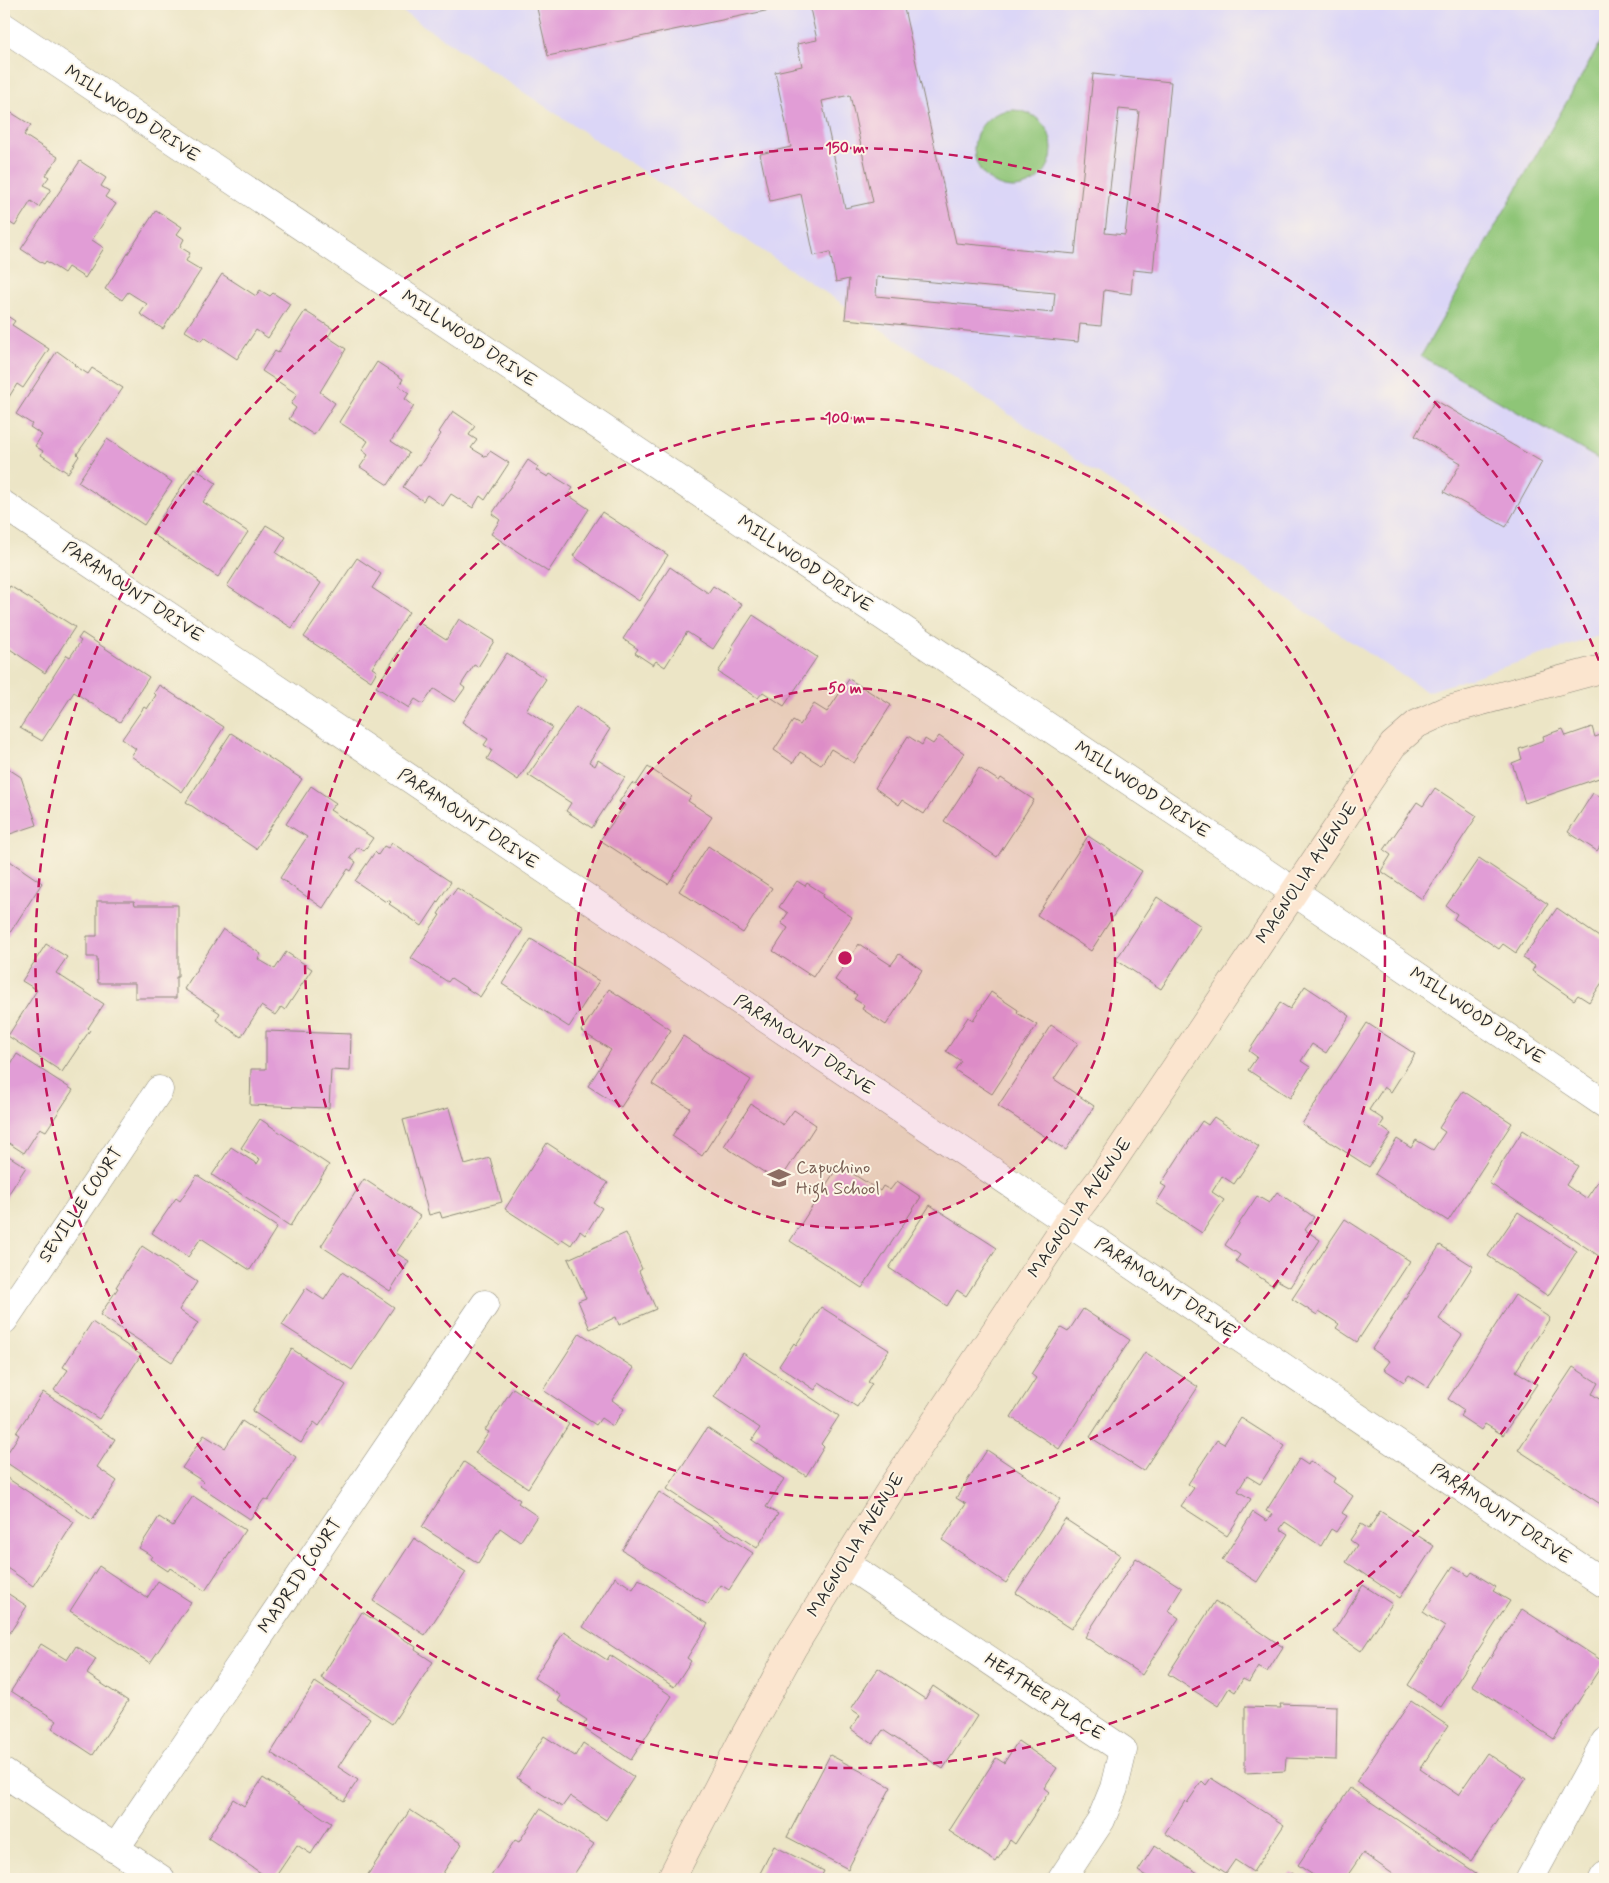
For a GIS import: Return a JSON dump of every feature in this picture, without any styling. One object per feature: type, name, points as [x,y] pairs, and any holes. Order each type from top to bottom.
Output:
[{"type":"main road","name":"MAGNOLIA AVENUE","points":[[670,1879],[792,1650],[896,1481],[1068,1223],[1100,1180],[1393,745],[1417,724],[1445,711],[1605,668]]},
{"type":"street","name":"MILLWOOD DRIVE","points":[[4,27],[1294,892],[1605,1104]]},
{"type":"street","name":"PARAMOUNT DRIVE","points":[[4,506],[1605,1584]]},
{"type":"street","name":"SEVILLE COURT","points":[[4,1320],[159,1090]]},
{"type":"street","name":"MADRID COURT","points":[[115,1849],[485,1304]]},
{"type":"street","name":"HEATHER PLACE","points":[[844,1563],[1123,1750],[1114,1788],[1101,1820],[1062,1879]]},
{"type":"street","points":[[1530,1879],[1605,1742]]},
{"type":"street","points":[[4,1773],[161,1879]]},
{"type":"shaded area","points":[[391,4],[1605,4],[1605,634],[1427,692]]},
{"type":"green space","points":[[1605,35],[1605,463],[1421,356]]},
{"type":"green space","points":[[1013,110],[1028,113],[1041,121],[1049,134],[1052,149],[1049,164],[1041,177],[1028,185],[1013,188],[998,185],[985,177],[977,164],[974,149],[977,134],[985,121],[998,113]]},
{"type":"building","points":[[536,4],[794,4],[794,5],[548,56]]},
{"type":"building","points":[[809,4],[903,4],[956,243],[1075,254],[1093,74],[1171,82],[1153,272],[1133,270],[1131,294],[1104,290],[1101,326],[1080,324],[1078,342],[845,319],[849,279],[836,282],[830,252],[814,256],[801,194],[770,201],[760,154],[791,147],[775,72],[802,66],[797,44],[817,40]],"holes":[[[850,95],[873,202],[845,208],[822,101]],[[1119,109],[1139,111],[1125,235],[1105,233]],[[877,277],[1055,293],[1053,313],[876,296]]]},
{"type":"building","points":[[7,110],[31,125],[24,135],[58,157],[46,175],[49,177],[43,185],[51,189],[39,207],[31,201],[15,226],[4,219],[4,114]]},
{"type":"building","points":[[80,161],[106,178],[101,186],[109,191],[105,197],[116,204],[92,240],[104,248],[85,278],[68,267],[64,273],[46,261],[44,264],[21,249]]},
{"type":"building","points":[[156,210],[182,227],[177,234],[184,239],[180,247],[190,253],[186,261],[201,270],[163,329],[140,314],[147,304],[128,292],[122,300],[105,289]]},
{"type":"building","points":[[222,274],[256,296],[260,290],[270,296],[273,293],[290,304],[268,338],[256,330],[237,359],[204,337],[201,341],[185,331]]},
{"type":"building","points":[[305,311],[333,329],[328,337],[346,349],[320,392],[335,403],[314,435],[289,419],[296,408],[291,404],[297,394],[262,371],[275,351],[278,353]]},
{"type":"building","points":[[4,314],[15,321],[12,325],[49,349],[23,388],[17,384],[4,405]]},
{"type":"building","points":[[57,351],[88,374],[92,368],[123,388],[77,454],[79,456],[68,473],[41,455],[43,451],[35,446],[42,435],[30,427],[32,424],[16,414]]},
{"type":"building","points":[[377,362],[403,379],[399,386],[409,393],[405,399],[414,406],[391,441],[409,453],[388,485],[360,467],[368,455],[362,450],[368,441],[339,422]]},
{"type":"building","points":[[1435,400],[1542,462],[1506,527],[1444,492],[1461,463],[1415,436]]},
{"type":"building","points":[[453,411],[475,426],[469,435],[477,440],[471,448],[486,457],[490,451],[509,463],[485,500],[480,496],[473,508],[451,494],[443,506],[427,495],[423,501],[403,487],[441,434],[439,432]]},
{"type":"building","points":[[107,439],[172,482],[144,525],[78,482]]},
{"type":"building","points":[[528,460],[538,467],[536,470],[548,477],[550,474],[573,488],[568,495],[589,509],[548,572],[491,534],[500,520],[492,514]]},
{"type":"building","points":[[194,468],[216,483],[203,502],[248,532],[218,577],[151,533]]},
{"type":"building","points":[[602,512],[668,555],[639,601],[573,556]]},
{"type":"building","points":[[266,525],[286,537],[276,553],[321,583],[292,628],[227,586]]},
{"type":"building","points":[[357,558],[381,574],[372,588],[409,612],[372,668],[377,671],[371,681],[304,637]]},
{"type":"building","points":[[670,567],[708,593],[713,586],[742,604],[713,649],[687,632],[665,667],[656,661],[653,665],[635,653],[638,649],[623,639]]},
{"type":"building","points":[[10,586],[75,627],[45,673],[4,645],[4,595]]},
{"type":"building","points":[[753,615],[817,657],[784,706],[763,692],[758,698],[718,672]]},
{"type":"building","points":[[459,619],[494,641],[478,667],[474,665],[461,685],[465,688],[455,702],[434,689],[423,704],[415,699],[409,708],[376,687],[418,622],[446,640]]},
{"type":"building","points":[[82,633],[149,677],[120,722],[74,692],[42,741],[20,728],[67,655],[70,657],[81,641],[78,639]]},
{"type":"building","points":[[507,653],[546,679],[526,710],[552,727],[518,780],[487,759],[492,750],[484,745],[488,739],[462,722]]},
{"type":"building","points":[[849,679],[891,705],[854,763],[831,749],[821,765],[800,752],[793,763],[774,750],[793,721],[800,725],[814,704],[827,712]]},
{"type":"building","points":[[159,685],[224,727],[182,792],[131,756],[136,749],[122,739],[144,707],[147,709],[156,695],[154,693]]},
{"type":"building","points":[[576,706],[610,729],[589,762],[595,766],[598,760],[625,777],[592,828],[566,811],[571,803],[528,775]]},
{"type":"building","points":[[1592,727],[1595,737],[1604,734],[1605,776],[1525,803],[1512,763],[1522,759],[1519,749],[1544,740],[1543,736],[1563,729],[1566,736]]},
{"type":"building","points":[[231,733],[302,779],[256,849],[186,802]]},
{"type":"building","points":[[908,736],[922,745],[925,739],[933,744],[939,736],[964,753],[924,814],[902,800],[899,805],[875,788]]},
{"type":"building","points":[[4,766],[21,777],[37,825],[4,836]]},
{"type":"building","points":[[648,767],[691,796],[688,801],[712,817],[668,884],[600,840],[625,805],[619,802],[632,783],[636,785]]},
{"type":"building","points":[[979,768],[999,781],[1001,778],[1034,800],[997,857],[944,821]]},
{"type":"building","points":[[311,786],[336,803],[330,810],[373,838],[364,851],[358,847],[350,858],[356,862],[351,871],[348,869],[323,908],[280,878],[307,837],[286,824]]},
{"type":"building","points":[[1435,788],[1477,816],[1422,899],[1381,871],[1391,855],[1384,850],[1417,802],[1423,806]]},
{"type":"building","points":[[1593,793],[1604,799],[1605,797],[1605,838],[1597,851],[1568,832]]},
{"type":"building","points":[[1088,836],[1142,871],[1091,951],[1037,915]]},
{"type":"building","points":[[392,843],[451,882],[422,926],[389,904],[391,902],[388,900],[386,902],[355,881],[375,852],[378,855],[384,846],[388,848]]},
{"type":"building","points":[[708,846],[772,888],[743,933],[679,891]]},
{"type":"building","points":[[4,857],[42,883],[4,942]]},
{"type":"building","points":[[1479,858],[1548,904],[1516,953],[1503,944],[1499,949],[1454,919],[1457,914],[1446,906]]},
{"type":"building","points":[[797,881],[805,886],[807,883],[824,894],[822,897],[852,917],[813,977],[773,951],[788,928],[781,923],[788,913],[779,907]]},
{"type":"building","points":[[457,888],[523,930],[480,997],[451,978],[448,982],[411,958],[440,915],[438,914],[451,894]]},
{"type":"building","points":[[1157,897],[1201,926],[1161,989],[1116,960]]},
{"type":"building","points":[[97,901],[134,901],[135,905],[178,905],[178,977],[176,977],[176,998],[135,998],[135,983],[98,983],[97,957],[87,957],[87,936],[97,936]]},
{"type":"building","points":[[1557,908],[1605,941],[1605,978],[1589,1002],[1578,995],[1574,1000],[1532,971],[1535,966],[1523,958]]},
{"type":"building","points":[[223,929],[261,954],[258,959],[275,969],[286,952],[312,969],[285,1010],[281,1007],[275,1015],[261,1006],[241,1037],[216,1020],[220,1013],[184,989]]},
{"type":"building","points":[[531,939],[599,981],[569,1027],[502,984]]},
{"type":"building","points":[[46,944],[67,957],[56,973],[104,1004],[88,1028],[90,1030],[62,1072],[8,1036],[37,990],[22,981]]},
{"type":"building","points":[[859,944],[891,965],[899,954],[922,970],[886,1025],[862,1009],[864,1005],[854,999],[857,995],[835,980]]},
{"type":"building","points":[[1305,986],[1350,1016],[1326,1053],[1312,1044],[1301,1061],[1310,1067],[1290,1098],[1248,1070],[1257,1057],[1249,1051],[1280,1003],[1290,1009]]},
{"type":"building","points":[[609,989],[671,1030],[621,1107],[588,1086],[611,1050],[581,1031]]},
{"type":"building","points":[[991,992],[1018,1010],[1017,1013],[1037,1025],[992,1094],[955,1070],[961,1061],[946,1051],[968,1017],[973,1020]]},
{"type":"building","points":[[1367,1023],[1415,1054],[1391,1092],[1384,1087],[1369,1110],[1384,1120],[1380,1126],[1391,1134],[1369,1167],[1302,1124]]},
{"type":"building","points":[[1051,1025],[1078,1043],[1054,1079],[1094,1106],[1066,1150],[998,1106]]},
{"type":"building","points":[[266,1031],[351,1034],[350,1071],[331,1070],[329,1108],[250,1105],[251,1069],[266,1069]]},
{"type":"building","points":[[683,1036],[751,1080],[702,1156],[672,1136],[690,1108],[652,1084]]},
{"type":"building","points":[[17,1054],[73,1090],[46,1131],[40,1128],[24,1153],[4,1140],[4,1075]]},
{"type":"building","points":[[1463,1091],[1512,1123],[1448,1221],[1375,1174],[1397,1139],[1411,1148],[1416,1140],[1433,1150],[1445,1132],[1439,1128]]},
{"type":"building","points":[[751,1104],[783,1125],[794,1110],[816,1125],[779,1182],[724,1146]]},
{"type":"building","points":[[449,1108],[465,1165],[490,1158],[502,1202],[442,1218],[440,1212],[429,1215],[403,1120]]},
{"type":"building","points":[[1214,1117],[1259,1147],[1234,1184],[1222,1176],[1212,1192],[1224,1200],[1202,1233],[1156,1203],[1166,1187],[1161,1184],[1202,1121],[1208,1125]]},
{"type":"building","points":[[260,1119],[329,1165],[290,1226],[212,1175],[231,1147],[257,1164],[260,1159],[241,1148]]},
{"type":"building","points":[[1523,1130],[1578,1166],[1566,1185],[1586,1199],[1599,1180],[1605,1184],[1605,1260],[1489,1183]]},
{"type":"building","points":[[547,1143],[608,1183],[594,1203],[602,1208],[585,1235],[580,1231],[571,1245],[562,1239],[559,1244],[505,1209]]},
{"type":"building","points":[[4,1153],[26,1167],[4,1201]]},
{"type":"building","points":[[839,1165],[880,1191],[883,1186],[890,1190],[897,1181],[921,1197],[862,1288],[790,1241]]},
{"type":"building","points":[[197,1175],[277,1227],[250,1270],[201,1238],[188,1257],[152,1233],[176,1198],[180,1201]]},
{"type":"building","points":[[364,1179],[420,1216],[396,1253],[409,1261],[390,1291],[321,1246]]},
{"type":"building","points":[[1277,1192],[1314,1217],[1305,1230],[1320,1240],[1290,1287],[1277,1280],[1273,1286],[1236,1261],[1240,1255],[1225,1245],[1257,1196],[1269,1203]]},
{"type":"building","points":[[930,1205],[997,1248],[966,1296],[957,1290],[947,1306],[889,1268]]},
{"type":"building","points":[[1518,1212],[1577,1251],[1548,1296],[1488,1256]]},
{"type":"building","points":[[1345,1219],[1410,1261],[1357,1342],[1336,1328],[1339,1324],[1319,1311],[1317,1315],[1292,1299]]},
{"type":"building","points":[[626,1233],[642,1269],[639,1271],[656,1309],[619,1325],[616,1317],[590,1329],[578,1301],[586,1298],[568,1259]]},
{"type":"building","points":[[1440,1245],[1473,1266],[1439,1319],[1462,1335],[1428,1387],[1409,1375],[1404,1382],[1384,1369],[1390,1361],[1372,1349]]},
{"type":"building","points":[[142,1246],[197,1282],[179,1310],[198,1323],[172,1362],[100,1315]]},
{"type":"building","points":[[342,1272],[394,1307],[352,1370],[282,1325],[306,1288],[324,1300]]},
{"type":"building","points":[[1515,1295],[1550,1318],[1516,1371],[1537,1384],[1503,1435],[1485,1424],[1481,1430],[1460,1416],[1464,1410],[1448,1399]]},
{"type":"building","points":[[821,1307],[889,1350],[868,1382],[872,1384],[857,1407],[819,1382],[815,1390],[779,1366],[794,1343],[796,1345]]},
{"type":"building","points":[[1083,1309],[1130,1340],[1059,1449],[1011,1417],[1036,1378],[1031,1374],[1061,1328],[1068,1332]]},
{"type":"building","points":[[92,1322],[141,1355],[99,1419],[54,1390],[68,1370],[63,1367]]},
{"type":"building","points":[[580,1333],[634,1368],[612,1400],[624,1409],[613,1426],[601,1418],[596,1425],[543,1390]]},
{"type":"building","points":[[292,1349],[346,1385],[319,1426],[314,1422],[301,1443],[252,1411]]},
{"type":"building","points":[[1145,1352],[1198,1387],[1143,1471],[1090,1437]]},
{"type":"building","points":[[743,1353],[839,1416],[821,1444],[824,1447],[806,1476],[752,1440],[760,1428],[714,1397]]},
{"type":"building","points":[[1573,1367],[1598,1383],[1592,1394],[1605,1403],[1605,1507],[1518,1450]]},
{"type":"building","points":[[513,1388],[569,1424],[528,1488],[475,1453],[489,1432],[485,1430]]},
{"type":"building","points":[[43,1392],[115,1439],[97,1467],[117,1481],[92,1520],[4,1461],[19,1435],[16,1433]]},
{"type":"building","points":[[1241,1418],[1285,1446],[1260,1484],[1247,1476],[1238,1491],[1251,1499],[1227,1536],[1181,1506],[1194,1488],[1188,1484],[1217,1440],[1224,1444]]},
{"type":"building","points":[[242,1421],[296,1457],[268,1501],[264,1499],[250,1519],[200,1486],[204,1482],[182,1468],[204,1435],[225,1448]]},
{"type":"building","points":[[707,1428],[784,1479],[766,1507],[778,1514],[757,1548],[667,1489]]},
{"type":"building","points":[[987,1450],[1061,1499],[1006,1583],[942,1540],[966,1504],[956,1498]]},
{"type":"building","points":[[1299,1459],[1308,1465],[1310,1461],[1335,1478],[1333,1482],[1353,1496],[1342,1513],[1347,1516],[1336,1532],[1331,1529],[1321,1546],[1285,1522],[1280,1529],[1288,1534],[1257,1582],[1222,1560],[1253,1512],[1267,1521],[1272,1514],[1266,1511]]},
{"type":"building","points":[[464,1462],[520,1500],[518,1503],[537,1516],[520,1542],[500,1528],[478,1563],[422,1527]]},
{"type":"building","points":[[4,1476],[74,1522],[33,1586],[4,1566]]},
{"type":"building","points":[[659,1492],[753,1553],[729,1590],[721,1585],[708,1605],[622,1550]]},
{"type":"building","points":[[193,1496],[245,1530],[205,1591],[170,1568],[168,1571],[150,1559],[152,1556],[139,1548],[159,1517],[173,1526]]},
{"type":"building","points":[[1380,1511],[1434,1546],[1400,1598],[1346,1562],[1357,1545],[1350,1540],[1361,1524],[1369,1529]]},
{"type":"building","points":[[1065,1519],[1120,1555],[1071,1629],[1016,1593]]},
{"type":"building","points":[[414,1538],[466,1572],[425,1635],[373,1601]]},
{"type":"building","points":[[1136,1558],[1182,1588],[1168,1611],[1179,1618],[1142,1675],[1085,1637]]},
{"type":"building","points":[[99,1566],[147,1598],[158,1581],[191,1602],[150,1663],[70,1611]]},
{"type":"building","points":[[1453,1566],[1469,1576],[1472,1572],[1496,1587],[1493,1591],[1510,1601],[1441,1707],[1408,1685],[1445,1627],[1423,1612]]},
{"type":"building","points":[[615,1577],[633,1589],[639,1579],[708,1624],[687,1658],[691,1661],[674,1687],[583,1627]]},
{"type":"building","points":[[1363,1585],[1392,1604],[1361,1651],[1333,1632]]},
{"type":"building","points":[[4,1591],[27,1606],[4,1642]]},
{"type":"building","points":[[1215,1601],[1283,1647],[1267,1672],[1258,1667],[1249,1682],[1243,1679],[1235,1692],[1229,1688],[1218,1706],[1168,1674]]},
{"type":"building","points":[[1522,1609],[1604,1662],[1554,1739],[1472,1685]]},
{"type":"building","points":[[362,1612],[416,1647],[415,1650],[433,1662],[392,1724],[321,1678]]},
{"type":"building","points":[[564,1632],[607,1660],[610,1655],[672,1696],[631,1760],[582,1727],[587,1720],[558,1701],[561,1696],[534,1678]]},
{"type":"building","points":[[41,1644],[67,1660],[76,1646],[96,1659],[87,1674],[128,1701],[93,1755],[52,1728],[57,1721],[11,1691]]},
{"type":"building","points":[[878,1668],[925,1699],[933,1686],[977,1716],[943,1769],[883,1730],[873,1744],[851,1729],[860,1715],[851,1709]]},
{"type":"building","points":[[315,1682],[370,1718],[338,1767],[358,1780],[344,1801],[271,1753]]},
{"type":"building","points":[[1411,1701],[1448,1726],[1420,1769],[1458,1795],[1487,1753],[1526,1779],[1471,1861],[1356,1782]]},
{"type":"building","points":[[1280,1704],[1337,1706],[1336,1760],[1286,1758],[1285,1771],[1245,1773],[1245,1707],[1281,1708]]},
{"type":"building","points":[[544,1736],[575,1756],[583,1743],[634,1777],[606,1820],[570,1796],[562,1807],[517,1778]]},
{"type":"building","points":[[1018,1741],[1057,1768],[1044,1788],[1049,1792],[1015,1844],[1010,1840],[996,1862],[949,1831],[996,1758],[1004,1763]]},
{"type":"building","points":[[830,1755],[891,1787],[848,1869],[787,1837]]},
{"type":"building","points":[[263,1778],[331,1823],[311,1854],[297,1845],[274,1879],[270,1879],[208,1838],[233,1799],[244,1806]]},
{"type":"building","points":[[1211,1778],[1284,1825],[1253,1872],[1235,1860],[1226,1873],[1165,1833],[1185,1801],[1187,1803],[1202,1781],[1206,1785]]},
{"type":"building","points":[[1350,1788],[1476,1873],[1472,1879],[1400,1879],[1363,1853],[1345,1879],[1319,1879],[1298,1865]]},
{"type":"building","points":[[540,1809],[594,1844],[571,1879],[489,1879],[515,1840],[519,1842]]},
{"type":"building","points":[[410,1810],[462,1844],[439,1879],[365,1879]]},
{"type":"building","points":[[1155,1845],[1207,1879],[1151,1879],[1138,1871]]},
{"type":"building","points":[[774,1846],[824,1871],[820,1879],[757,1879]]},
{"type":"building","points":[[1291,1873],[1300,1879],[1287,1879]]},
{"type":"place","name":"Capuchino High School","points":[[779,1178]]}]
